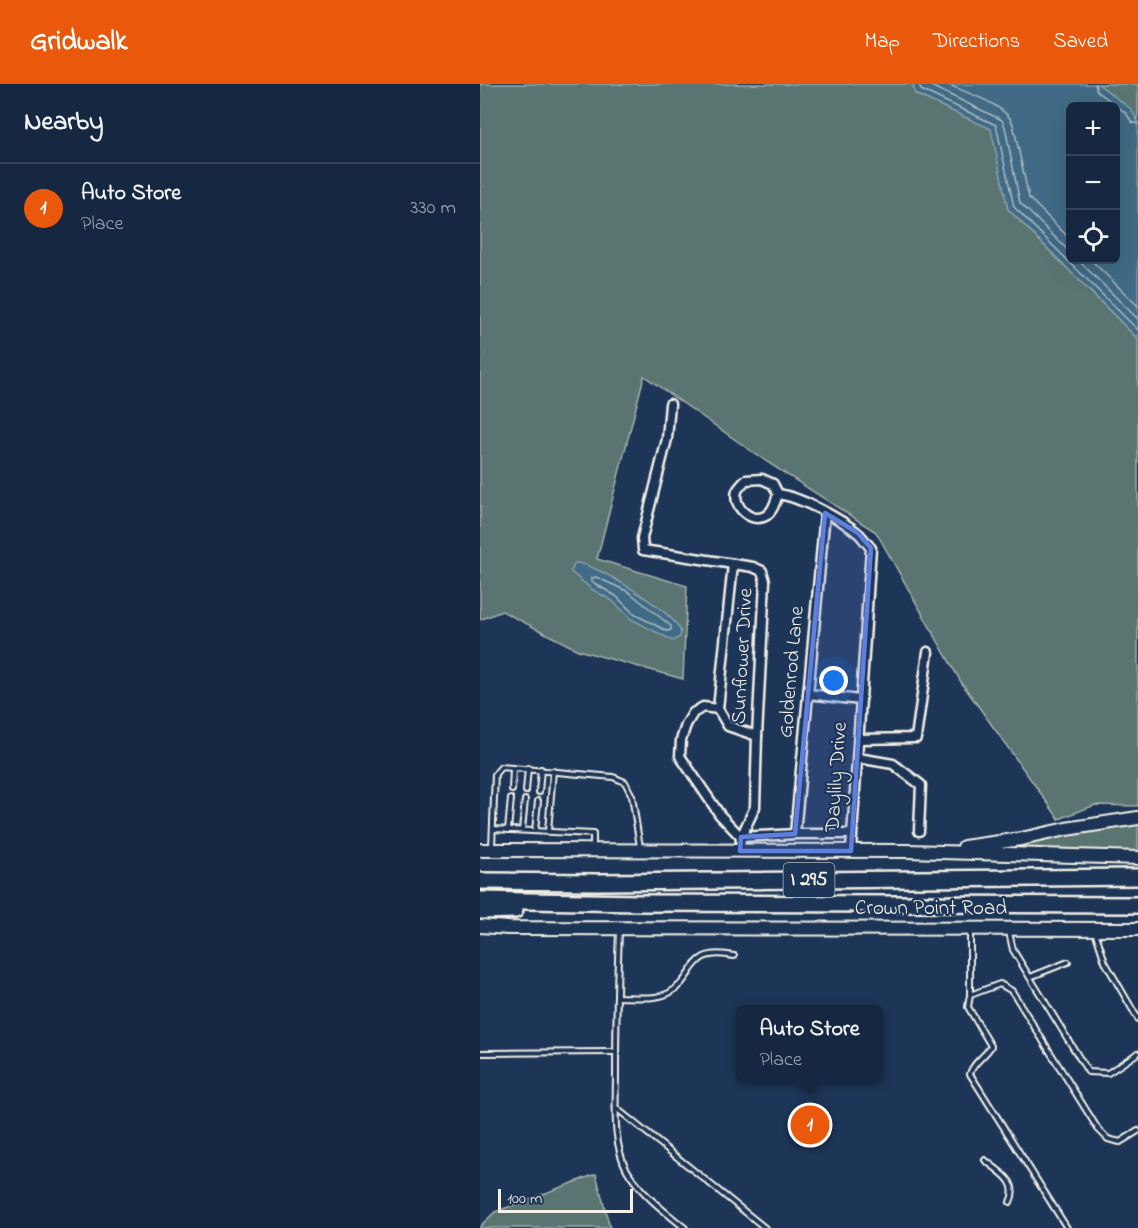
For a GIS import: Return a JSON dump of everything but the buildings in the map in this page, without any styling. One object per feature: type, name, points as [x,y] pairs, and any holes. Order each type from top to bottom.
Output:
[{"type":"highway","name":"I 295","points":[[480,881],[610,882],[1138,875]]},
{"type":"highway","name":"I 295","points":[[480,900],[1138,905]]},
{"type":"highway","points":[[480,911],[585,910],[607,902]]},
{"type":"main road","points":[[931,852],[1138,818]]},
{"type":"main road","points":[[486,850],[851,851],[1138,858]]},
{"type":"main road","name":"Crown Point Road","points":[[480,926],[508,928],[1138,929]]},
{"type":"main road","name":"Crown Point Road","points":[[480,934],[508,928]]},
{"type":"street","name":"Sunflower Drive","points":[[670,404],[667,439],[642,538],[643,550],[753,567],[762,571],[765,581],[755,807],[741,837],[740,851]]},
{"type":"street","points":[[762,479],[773,484],[778,494],[768,515],[760,518],[749,516],[739,509],[736,500],[738,490],[746,480],[762,479]]},
{"type":"street","name":"Daylily Drive","points":[[778,494],[790,496],[825,513],[858,533],[871,549],[851,851]]},
{"type":"street","name":"Goldenrod Lane","points":[[795,834],[825,513]]},
{"type":"street","name":"Sunflower Drive","points":[[733,564],[718,709],[728,726],[757,736]]},
{"type":"street","points":[[860,739],[916,738],[928,652]]},
{"type":"street","points":[[808,694],[860,700]]},
{"type":"street","points":[[718,709],[703,707],[693,712],[681,740],[680,756],[720,815],[741,837],[851,834]]},
{"type":"street","points":[[858,758],[893,764],[921,785],[920,831]]},
{"type":"lane","points":[[486,850],[493,829],[495,774],[501,767],[613,777],[625,782],[632,796],[640,851]]},
{"type":"lane","points":[[512,790],[513,768]]},
{"type":"lane","points":[[526,791],[528,768]]},
{"type":"lane","points":[[539,792],[541,770]]},
{"type":"lane","points":[[548,831],[553,771]]},
{"type":"lane","points":[[508,830],[511,799]]},
{"type":"lane","points":[[522,830],[525,800]]},
{"type":"lane","points":[[535,831],[538,801]]},
{"type":"lane","points":[[493,829],[593,834],[593,851]]},
{"type":"lane","points":[[619,927],[616,1052],[616,1108],[619,1143],[626,1168],[639,1188],[685,1228]]},
{"type":"lane","points":[[970,928],[968,1007],[991,1046],[986,1055],[972,1066],[970,1074],[1067,1228]]},
{"type":"lane","points":[[1008,928],[1013,950],[1088,1072],[1108,1073],[1138,1053]]},
{"type":"lane","points":[[1095,928],[1105,962],[1138,1018]]},
{"type":"lane","points":[[617,997],[661,996],[675,989],[698,960],[704,956],[734,956]]},
{"type":"lane","points":[[1030,977],[1068,962]]},
{"type":"lane","points":[[970,994],[1000,984],[1012,991],[1098,1129],[1108,1139],[1120,1142],[1138,1131]]},
{"type":"lane","points":[[480,1053],[616,1052]]},
{"type":"lane","points":[[616,1108],[765,1228]]},
{"type":"lane","points":[[986,1161],[1013,1186],[1014,1194],[1010,1202]]},
{"type":"highlighted area","points":[[825,513],[858,533],[871,548],[851,851],[740,851],[741,837],[795,834]]},
{"type":"green space","points":[[480,84],[913,84],[915,94],[992,129],[1008,209],[1138,339],[1138,806],[1095,805],[1059,819],[961,682],[876,532],[767,462],[644,376],[597,559],[687,586],[683,679],[578,650],[502,611],[480,620]]},
{"type":"green space","points":[[1098,84],[1138,84],[1138,122],[1130,109]]},
{"type":"green space","points":[[1138,823],[1138,853],[1009,850],[1002,847],[1073,831]]},
{"type":"green space","points":[[596,1174],[610,1228],[480,1228],[495,1212]]},
{"type":"water","points":[[913,84],[1098,84],[1131,109],[1138,122],[1138,339],[1008,209],[991,129],[915,94]]},
{"type":"water","points":[[575,563],[614,578],[647,599],[673,620],[680,630],[680,637],[673,641],[631,619],[613,601],[593,590],[572,573]]},
{"type":"place","name":"Auto Store","points":[[810,1125]]}]
